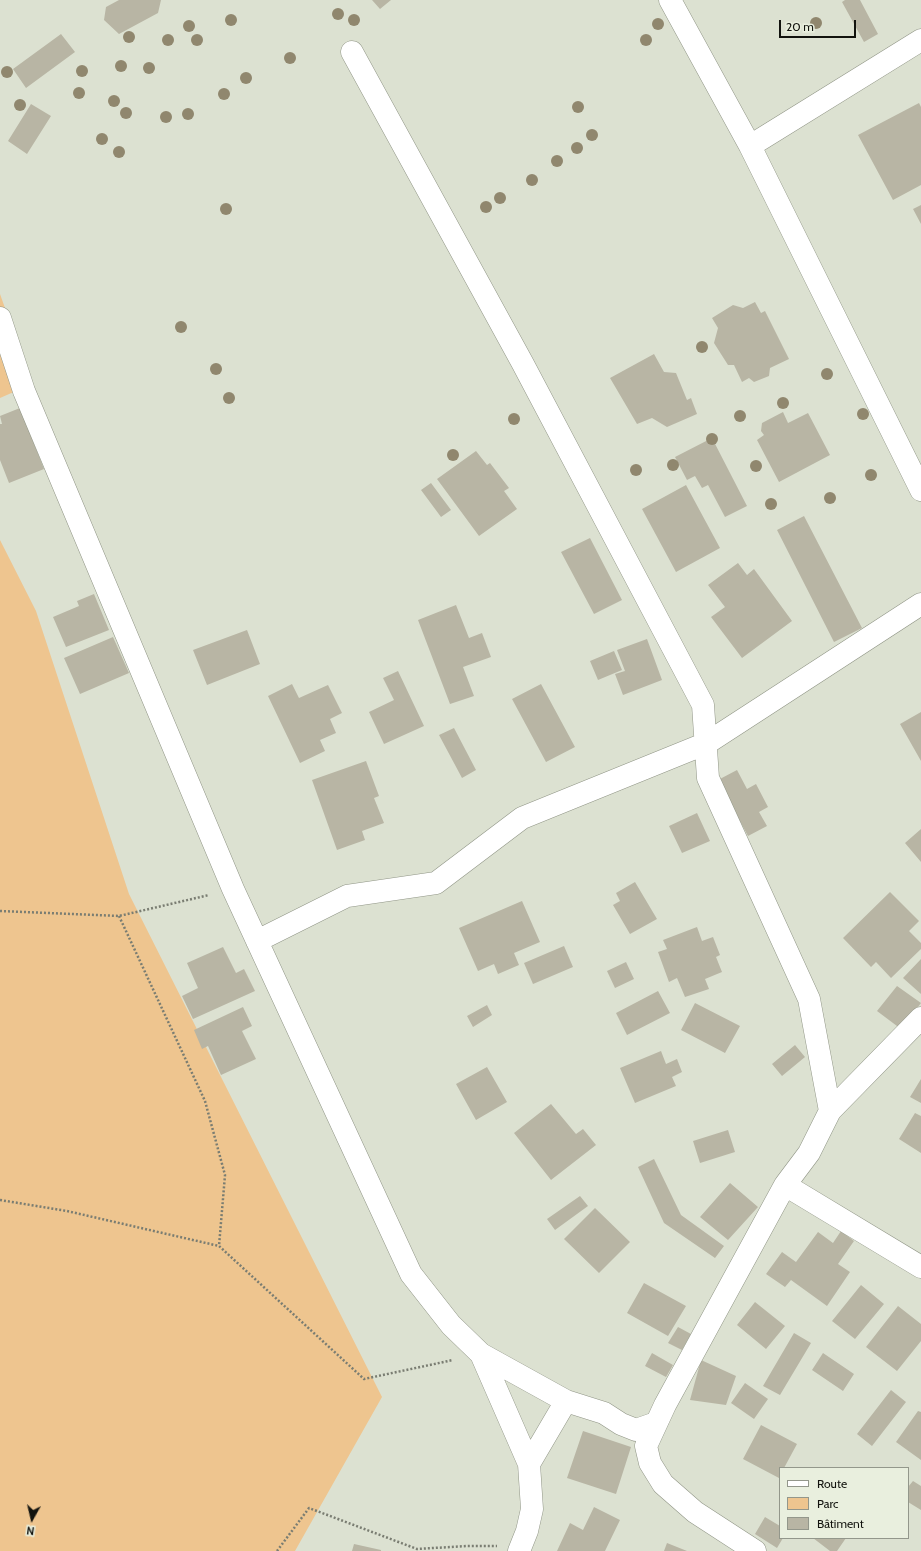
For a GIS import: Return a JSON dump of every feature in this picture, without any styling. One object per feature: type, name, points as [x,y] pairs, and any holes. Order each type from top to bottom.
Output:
[{"type":"street","points":[[670,0],[750,146],[921,490]]},
{"type":"street","points":[[750,146],[921,40]]},
{"type":"street","points":[[352,52],[523,364],[703,704],[708,778],[809,999],[830,1111]]},
{"type":"street","points":[[0,318],[24,391],[233,889],[411,1274],[451,1325],[482,1354],[566,1401],[604,1413],[621,1424],[636,1430],[656,1423]]},
{"type":"street","points":[[257,941],[347,896],[436,883],[522,818],[706,743],[921,604]]},
{"type":"street","points":[[755,1551],[695,1512],[663,1484],[650,1463],[646,1446],[656,1423],[785,1185],[810,1153],[830,1111],[921,1018]]},
{"type":"street","points":[[785,1185],[921,1267]]},
{"type":"street","points":[[482,1354],[529,1464],[532,1509],[520,1549]]},
{"type":"street","points":[[529,1464],[566,1401]]},
{"type":"path","points":[[0,911],[119,916],[233,889]]},
{"type":"path","points":[[119,916],[205,1101],[226,1174],[219,1246]]},
{"type":"path","points":[[0,1200],[67,1211],[219,1246],[364,1379],[482,1354]]},
{"type":"path","points":[[277,1551],[309,1508],[417,1549],[468,1546],[520,1549]]},
{"type":"green space","points":[[0,294],[32,384],[0,398]]},
{"type":"green space","points":[[0,540],[36,611],[129,894],[382,1397],[295,1551],[0,1551]]},
{"type":"building","points":[[119,0],[161,0],[158,13],[119,34],[104,20],[106,7]]},
{"type":"building","points":[[372,0],[391,0],[380,9]]},
{"type":"building","points":[[845,0],[860,0],[878,34],[864,42],[842,2]]},
{"type":"building","points":[[61,34],[75,52],[26,88],[13,69]]},
{"type":"building","points":[[919,103],[921,107],[921,185],[893,200],[858,135]]},
{"type":"building","points":[[31,104],[51,116],[27,154],[8,141]]},
{"type":"building","points":[[921,205],[921,224],[913,209]]},
{"type":"building","points":[[755,302],[761,313],[765,311],[789,359],[770,368],[769,376],[754,382],[749,378],[742,382],[734,365],[728,365],[714,343],[718,328],[712,318],[733,305],[743,308]]},
{"type":"building","points":[[654,354],[664,372],[676,373],[687,400],[691,398],[697,414],[667,427],[652,418],[637,424],[610,378]]},
{"type":"building","points":[[20,408],[44,469],[9,483],[0,460],[0,424],[2,424],[0,416]]},
{"type":"building","points":[[783,412],[788,423],[808,413],[830,455],[779,482],[757,440],[764,435],[761,431],[762,423]]},
{"type":"building","points":[[712,438],[747,506],[725,517],[708,485],[702,488],[695,476],[687,480],[675,457]]},
{"type":"building","points":[[476,451],[487,465],[490,463],[509,488],[504,491],[517,509],[479,536],[437,479]]},
{"type":"building","points":[[431,483],[451,510],[441,517],[421,490]]},
{"type":"building","points":[[686,485],[720,548],[676,572],[642,509]]},
{"type":"building","points":[[804,516],[862,628],[834,642],[777,530]]},
{"type":"building","points":[[590,538],[622,600],[594,614],[561,552]]},
{"type":"building","points":[[738,563],[747,575],[754,569],[792,621],[742,658],[711,617],[725,607],[708,585]]},
{"type":"building","points":[[94,594],[109,630],[66,647],[53,617],[79,606],[77,601]]},
{"type":"building","points":[[456,605],[469,638],[482,633],[491,657],[463,667],[474,696],[450,704],[418,620]]},
{"type":"building","points":[[247,630],[260,664],[207,685],[193,650]]},
{"type":"building","points":[[113,637],[129,673],[80,694],[64,658]]},
{"type":"building","points":[[647,639],[662,680],[623,695],[615,674],[625,671],[617,650]]},
{"type":"building","points":[[614,651],[622,670],[598,680],[590,661]]},
{"type":"building","points":[[398,671],[424,726],[384,744],[369,712],[394,700],[383,678]]},
{"type":"building","points":[[292,684],[299,698],[328,685],[342,713],[330,719],[336,733],[320,740],[325,751],[300,763],[268,696]]},
{"type":"building","points":[[541,684],[575,747],[546,762],[512,699]]},
{"type":"building","points":[[921,712],[921,761],[900,724]]},
{"type":"building","points":[[454,728],[476,770],[462,778],[439,735]]},
{"type":"building","points":[[366,761],[379,796],[374,798],[384,823],[362,831],[365,840],[337,850],[312,780]]},
{"type":"building","points":[[737,770],[747,789],[756,784],[768,807],[759,812],[767,826],[748,836],[718,780]]},
{"type":"building","points":[[697,813],[710,841],[682,853],[669,826]]},
{"type":"building","points":[[921,829],[921,862],[905,843]]},
{"type":"building","points":[[635,882],[657,919],[630,934],[613,905],[620,901],[616,893]]},
{"type":"building","points":[[890,892],[919,921],[909,931],[921,943],[921,949],[891,978],[876,962],[871,967],[843,938]]},
{"type":"building","points":[[522,901],[540,942],[514,953],[519,965],[498,974],[494,964],[478,971],[459,928]]},
{"type":"building","points":[[697,927],[702,941],[713,937],[720,955],[716,957],[722,972],[705,979],[709,989],[685,997],[677,978],[669,982],[658,952],[667,949],[663,940]]},
{"type":"building","points":[[564,946],[573,967],[533,984],[524,963]]},
{"type":"building","points":[[223,947],[236,973],[244,969],[255,991],[193,1019],[182,996],[198,988],[187,963]]},
{"type":"building","points":[[921,959],[921,994],[903,978]]},
{"type":"building","points":[[626,962],[634,979],[615,988],[607,971]]},
{"type":"building","points":[[897,986],[921,1003],[901,1029],[877,1011]]},
{"type":"building","points":[[658,991],[670,1013],[627,1035],[616,1013]]},
{"type":"building","points":[[695,1003],[740,1026],[725,1053],[681,1030]]},
{"type":"building","points":[[487,1005],[492,1015],[473,1027],[467,1016]]},
{"type":"building","points":[[243,1007],[252,1026],[242,1031],[256,1059],[221,1075],[208,1046],[202,1049],[194,1030]]},
{"type":"building","points":[[795,1045],[805,1057],[782,1076],[772,1064]]},
{"type":"building","points":[[661,1051],[666,1064],[677,1059],[682,1072],[672,1077],[676,1086],[635,1103],[620,1068]]},
{"type":"building","points":[[487,1067],[507,1102],[476,1120],[456,1084]]},
{"type":"building","points":[[921,1079],[921,1103],[910,1097]]},
{"type":"building","points":[[551,1104],[576,1134],[583,1129],[596,1145],[551,1180],[514,1133]]},
{"type":"building","points":[[915,1113],[921,1116],[921,1153],[899,1139]]},
{"type":"building","points":[[728,1130],[735,1152],[700,1163],[693,1141]]},
{"type":"building","points":[[654,1159],[681,1215],[724,1246],[715,1258],[664,1223],[638,1167]]},
{"type":"building","points":[[730,1183],[758,1207],[728,1240],[700,1217]]},
{"type":"building","points":[[580,1196],[588,1206],[555,1230],[547,1219]]},
{"type":"building","points":[[595,1208],[630,1242],[599,1273],[564,1239]]},
{"type":"building","points":[[841,1231],[854,1241],[838,1264],[850,1272],[827,1306],[791,1280],[785,1287],[766,1274],[782,1252],[796,1262],[818,1232],[833,1243]]},
{"type":"building","points":[[644,1283],[686,1306],[668,1336],[627,1313]]},
{"type":"building","points":[[861,1285],[884,1304],[855,1339],[832,1321]]},
{"type":"building","points":[[755,1302],[785,1326],[766,1349],[737,1325]]},
{"type":"building","points":[[898,1306],[921,1324],[921,1341],[897,1371],[866,1347]]},
{"type":"building","points":[[678,1327],[691,1334],[682,1350],[668,1343]]},
{"type":"building","points":[[794,1333],[811,1343],[780,1395],[763,1386]]},
{"type":"building","points":[[652,1353],[673,1365],[666,1377],[645,1366]]},
{"type":"building","points":[[823,1353],[854,1374],[843,1391],[812,1370]]},
{"type":"building","points":[[701,1360],[736,1376],[726,1405],[690,1400]]},
{"type":"building","points":[[745,1383],[768,1399],[754,1419],[731,1403]]},
{"type":"building","points":[[891,1390],[906,1402],[872,1446],[857,1434]]},
{"type":"building","points":[[918,1411],[921,1412],[921,1460],[896,1442]]},
{"type":"building","points":[[761,1425],[797,1444],[785,1467],[779,1467],[779,1478],[743,1459]]},
{"type":"building","points":[[583,1431],[631,1447],[616,1494],[567,1478]]},
{"type":"building","points":[[913,1481],[921,1486],[921,1510],[909,1503],[909,1486]]},
{"type":"building","points":[[594,1507],[620,1520],[605,1551],[557,1551],[570,1523],[583,1530]]},
{"type":"building","points":[[765,1517],[779,1525],[779,1539],[782,1539],[777,1548],[755,1534]]},
{"type":"building","points":[[814,1539],[845,1539],[837,1551],[830,1551]]},
{"type":"building","points":[[667,1543],[687,1551],[664,1551]]},
{"type":"building","points":[[354,1544],[381,1550],[381,1551],[352,1551]]}]
